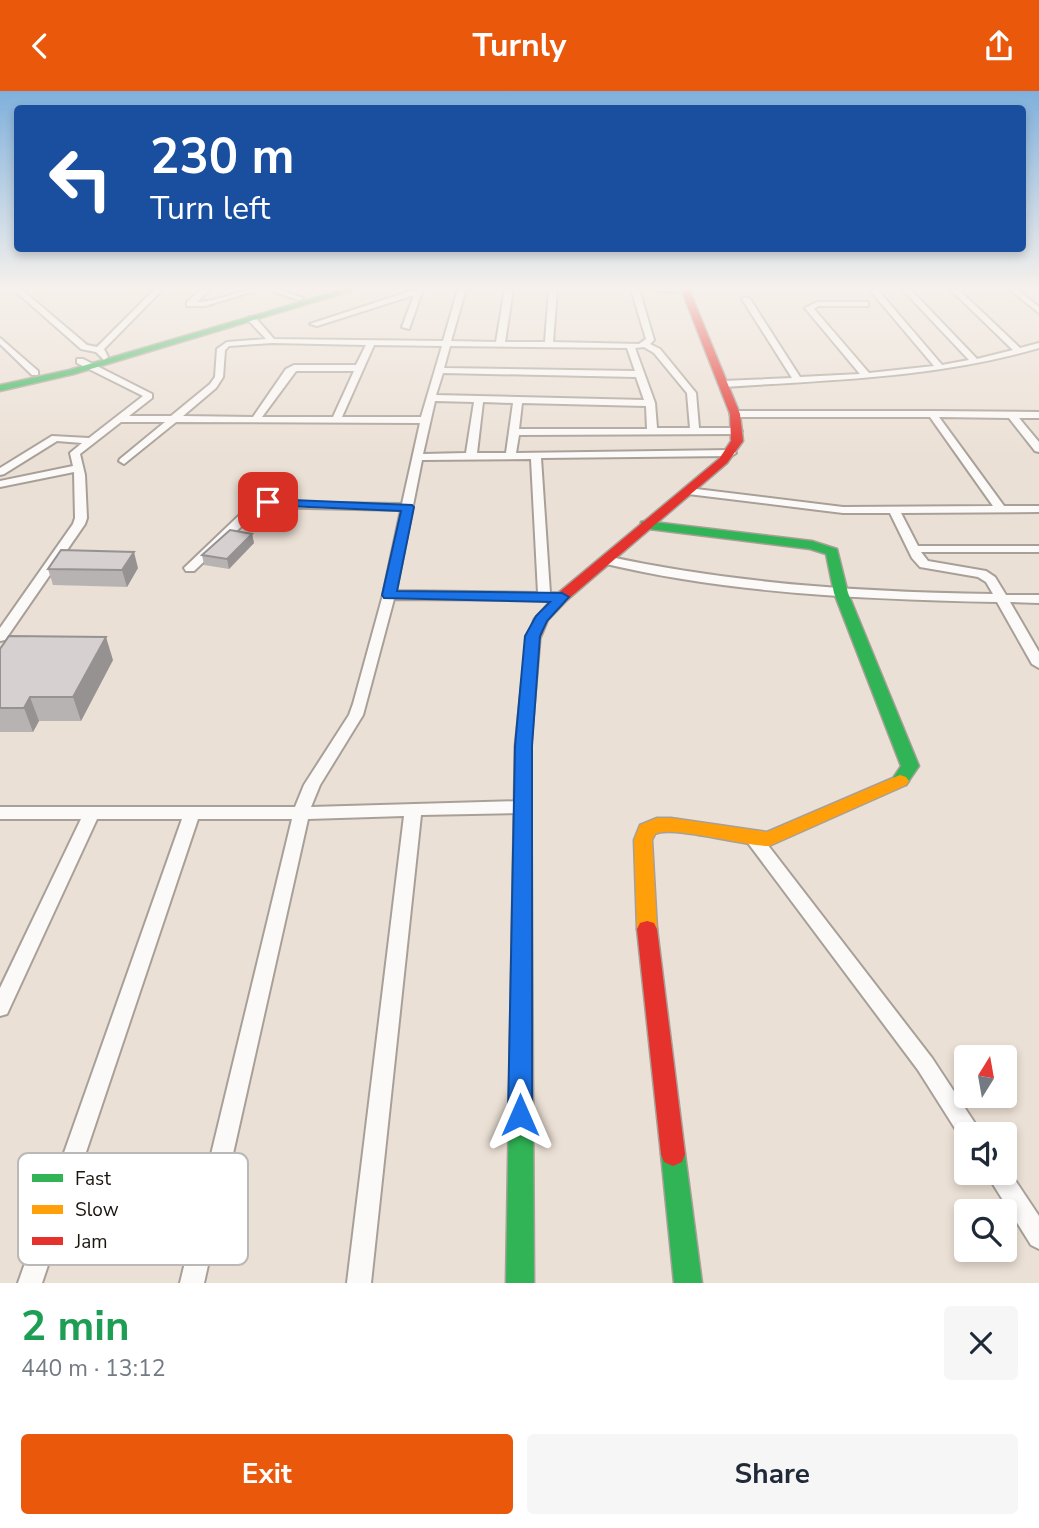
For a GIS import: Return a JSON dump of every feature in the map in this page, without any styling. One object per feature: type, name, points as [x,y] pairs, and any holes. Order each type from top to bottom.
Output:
[{"type":"street","points":[[4,345],[35,373]]},
{"type":"street","points":[[81,345],[104,356],[149,345]]},
{"type":"street","points":[[104,356],[113,345]]},
{"type":"street","points":[[0,388],[142,345]]},
{"type":"street","points":[[124,461],[213,386],[219,377],[223,347],[242,345]]},
{"type":"street","points":[[336,420],[370,345]]},
{"type":"street","points":[[222,1153],[301,813],[312,785],[356,715],[389,595],[425,420],[446,345]]},
{"type":"street","points":[[480,345],[646,345],[657,351],[691,393],[695,432]]},
{"type":"street","points":[[520,1283],[523,746],[533,636],[541,619],[562,597],[731,453],[737,441],[736,423],[707,345]]},
{"type":"street","points":[[775,345],[797,379]]},
{"type":"street","points":[[840,345],[866,375]]},
{"type":"street","points":[[921,345],[939,366]]},
{"type":"street","points":[[959,345],[974,361]]},
{"type":"street","points":[[1012,345],[1020,352]]},
{"type":"street","points":[[723,384],[866,375],[939,366],[1020,352],[1039,345]]},
{"type":"street","points":[[630,346],[650,403],[652,432]]},
{"type":"street","points":[[0,353],[11,351]]},
{"type":"street","points":[[0,382],[85,364],[149,395],[75,453],[81,518],[79,524],[0,637]]},
{"type":"street","points":[[255,420],[289,371],[294,368],[358,368]]},
{"type":"street","points":[[439,370],[639,374]]},
{"type":"street","points":[[430,398],[650,403]]},
{"type":"street","points":[[471,457],[479,400]]},
{"type":"street","points":[[510,456],[518,400]]},
{"type":"street","points":[[932,414],[1001,510]]},
{"type":"street","points":[[514,432],[695,432],[736,423],[932,414],[1039,415]]},
{"type":"street","points":[[1013,415],[1039,449]]},
{"type":"street","points":[[121,419],[425,420]]},
{"type":"street","points":[[1,481],[55,438],[91,441]]},
{"type":"street","points":[[419,457],[731,453]]},
{"type":"street","points":[[537,456],[544,597]]},
{"type":"street","points":[[1,481],[78,468]]},
{"type":"street","points":[[688,491],[826,508],[1039,509]]},
{"type":"street","points":[[190,568],[260,504],[408,507]]},
{"type":"street","points":[[894,510],[913,549],[924,564],[982,574],[991,580],[1039,664]]},
{"type":"street","points":[[645,524],[824,548],[832,552],[841,593],[910,766],[906,775],[896,784],[780,835],[754,839],[671,825],[657,825],[647,830],[643,840],[646,917],[688,1283]]},
{"type":"street","points":[[913,549],[1039,549]]},
{"type":"street","points":[[606,560],[676,576],[841,593],[1039,599]]},
{"type":"street","points":[[389,595],[562,597]]},
{"type":"street","points":[[1022,637],[1039,637]]},
{"type":"street","points":[[0,813],[413,812],[522,807]]},
{"type":"street","points":[[0,1008],[92,812]]},
{"type":"street","points":[[359,1283],[413,812]]},
{"type":"street","points":[[75,1153],[192,814]]},
{"type":"street","points":[[754,839],[925,1064],[963,1122]]},
{"type":"street","points":[[1005,1185],[1039,1237]]},
{"type":"street","points":[[30,1283],[36,1265]]},
{"type":"street","points":[[192,1283],[196,1265]]},
{"type":"building","points":[[230,530],[252,534],[227,559],[202,555]]},
{"type":"building","points":[[61,550],[134,552],[122,570],[48,569]]},
{"type":"building","points":[[9,636],[106,637],[73,697],[30,697],[24,708],[0,708],[0,649]]},
{"type":"traffic: fast","points":[[0,388],[71,372],[164,345]]},
{"type":"traffic: fast","points":[[645,525],[812,545],[832,552],[841,593],[910,766],[900,781]]},
{"type":"traffic: fast","points":[[520,1283],[523,746],[533,641]]},
{"type":"traffic: fast","points":[[673,1154],[688,1283]]},
{"type":"traffic: slow","points":[[647,929],[643,840],[647,830],[657,825],[671,825],[754,839],[769,839],[900,781]]},
{"type":"traffic: jam","points":[[533,641],[541,619],[562,597],[723,461],[737,441],[735,414],[707,345]]},
{"type":"traffic: jam","points":[[647,929],[673,1154]]},
{"type":"route","points":[[268,502],[307,506],[408,507],[389,595],[562,597],[541,619],[533,636],[523,746],[520,1115]]}]
